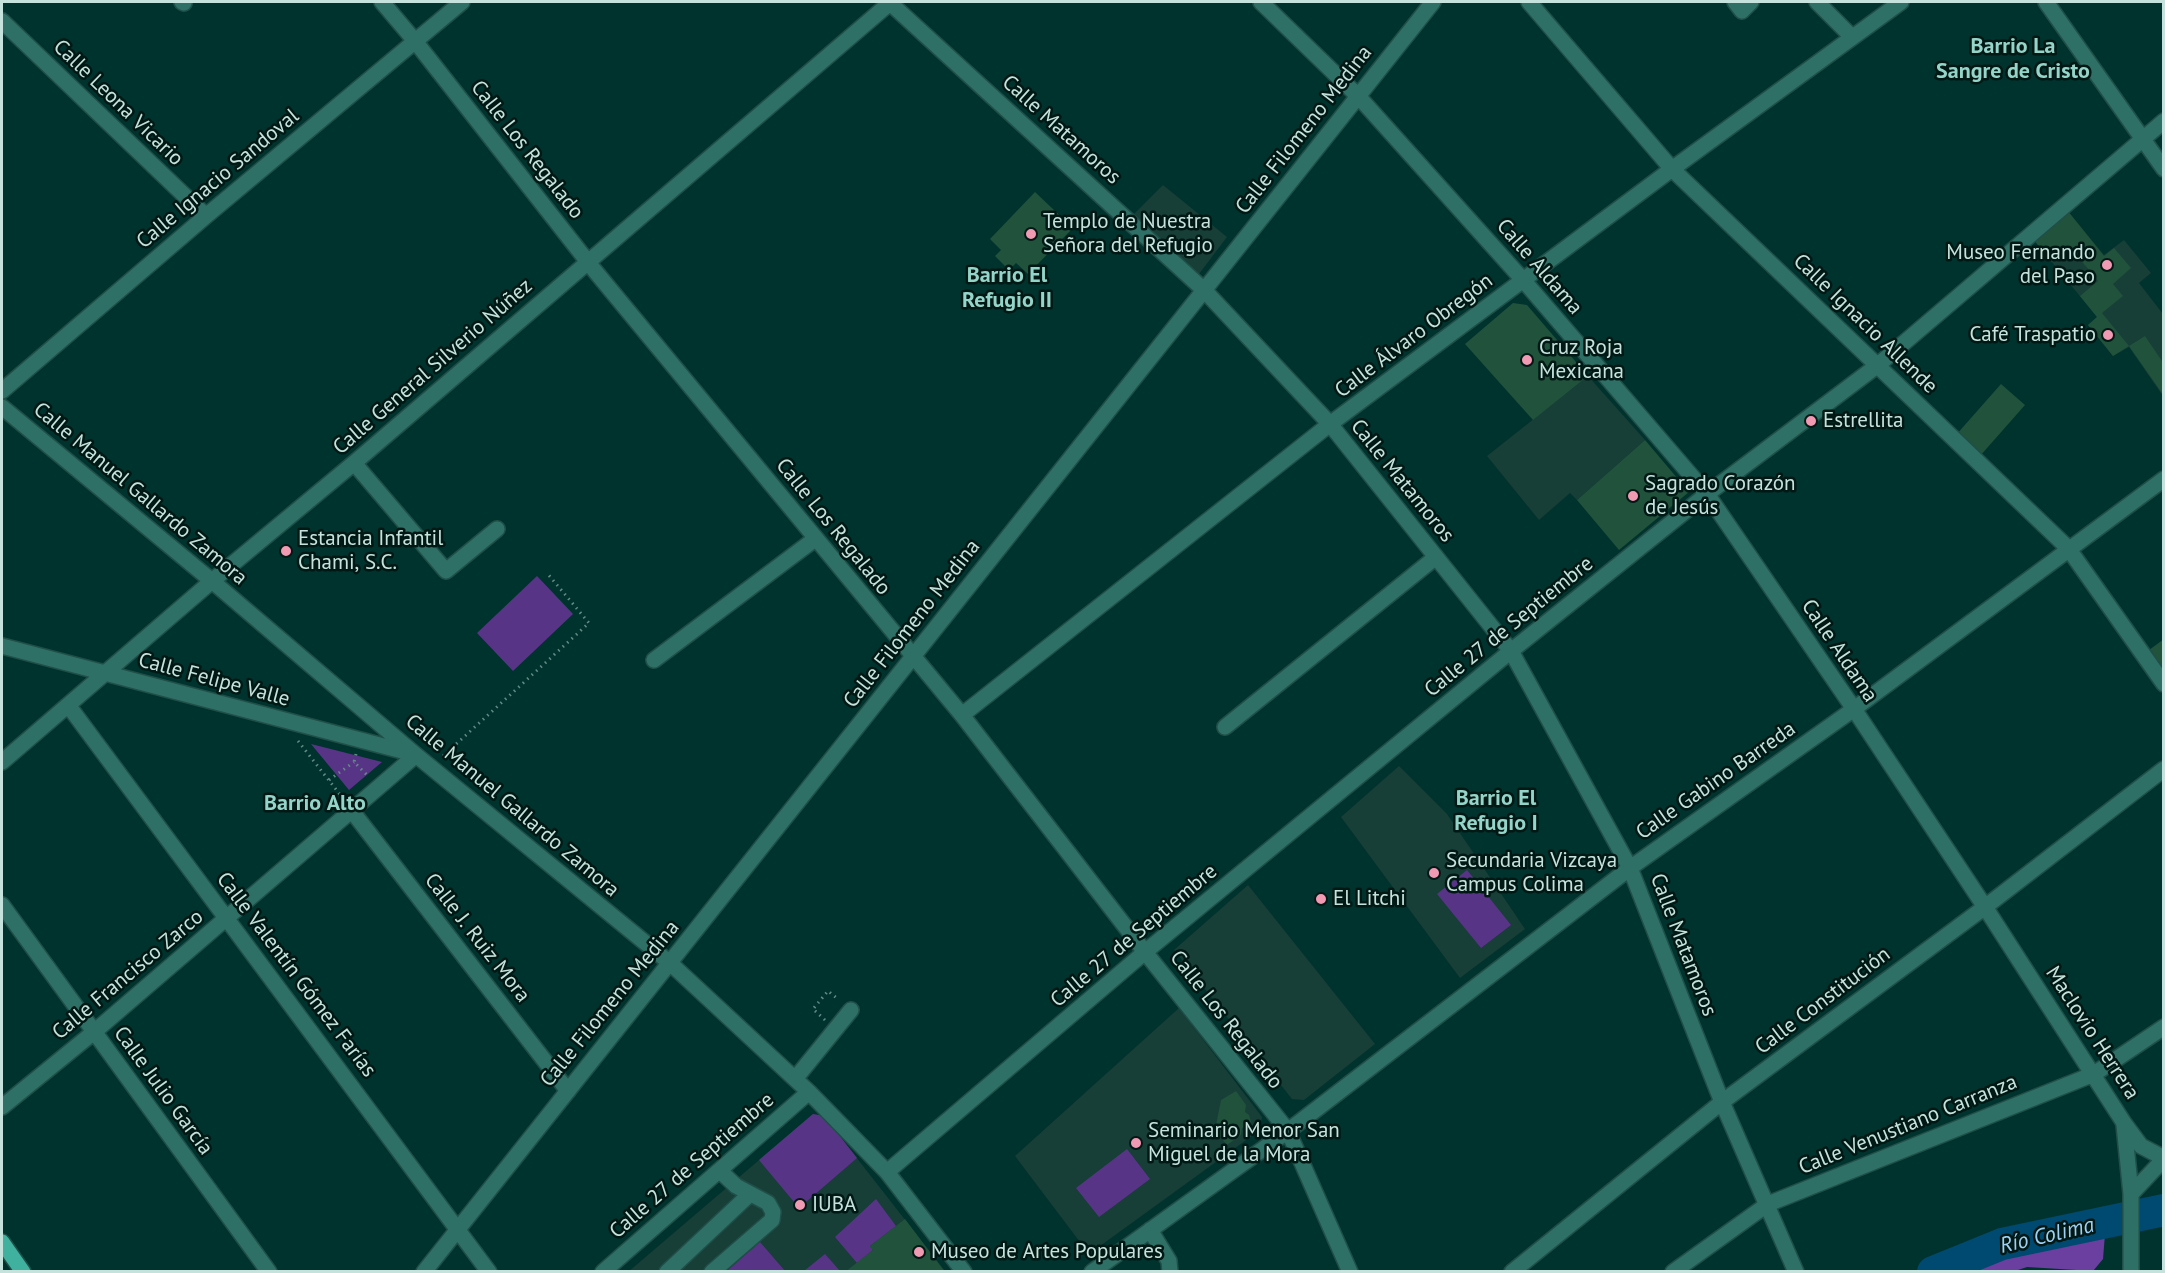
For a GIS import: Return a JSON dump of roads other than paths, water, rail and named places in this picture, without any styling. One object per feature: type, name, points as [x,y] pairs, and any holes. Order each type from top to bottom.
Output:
[{"type":"main road","points":[[2,1242],[23,1272]]},
{"type":"street","name":"Calle Los Regalado","points":[[382,2],[415,40],[587,261],[962,716],[1145,952],[1288,1131],[1350,1272]]},
{"type":"street","name":"Calle Ignacio Sandoval","points":[[2,391],[206,216],[462,2]]},
{"type":"street","name":"Calle General Silverio Núñez","points":[[2,762],[890,2]]},
{"type":"street","name":"Calle Matamoros","points":[[890,2],[1204,290],[1330,424],[1511,651],[1630,868],[1722,1102],[1796,1272]]},
{"type":"street","name":"Calle Aldama","points":[[1261,2],[1358,96],[1524,281],[1707,494],[1854,709],[1985,907]]},
{"type":"street","name":"Calle Filomeno Medina","points":[[424,1272],[1433,2]]},
{"type":"street","name":"Calle Ignacio Allende","points":[[1528,2],[1672,169],[2068,548],[2163,684]]},
{"type":"street","points":[[1735,2],[1742,11],[1752,2]]},
{"type":"street","points":[[1817,2],[1852,37]]},
{"type":"street","name":"Calle Álvaro Obregón","points":[[962,716],[1330,424],[1672,169],[1901,2]]},
{"type":"street","points":[[2046,2],[2163,169]]},
{"type":"street","name":"Calle Leona Vicario","points":[[2,21],[206,216]]},
{"type":"street","name":"Calle 27 de Septiembre","points":[[887,1172],[1145,952],[1511,651],[1707,494],[1878,365],[2163,121]]},
{"type":"street","name":"Calle Manuel Gallardo Zamora","points":[[2,407],[212,581],[416,755],[670,963],[809,1092],[887,1172],[964,1272]]},
{"type":"street","points":[[354,463],[446,571],[497,529]]},
{"type":"street","name":"Calle Gabino Barreda","points":[[1094,1271],[1288,1131],[1630,868],[1854,709],[2163,479]]},
{"type":"street","points":[[654,660],[815,539]]},
{"type":"street","points":[[1225,727],[1436,557]]},
{"type":"street","name":"Calle Felipe Valle","points":[[2,646],[416,755]]},
{"type":"street","name":"Calle Valentín Gómez Farías","points":[[68,705],[489,1272]]},
{"type":"street","name":"Calle Francisco Zarco","points":[[2,1107],[94,1032],[416,755]]},
{"type":"street","name":"Calle Constitución","points":[[1512,1272],[1722,1102],[1985,907],[2163,769]]},
{"type":"street","name":"Calle J. Ruiz Mora","points":[[352,811],[568,1091]]},
{"type":"street","name":"Calle Julio García","points":[[2,905],[269,1272]]},
{"type":"street","name":"Maclovio Herrera","points":[[1985,907],[2124,1123],[2131,1194],[2131,1271]]},
{"type":"street","points":[[795,1079],[851,1010]]},
{"type":"street","name":"Calle Venustiano Carranza","points":[[1673,1272],[1768,1204],[2094,1074],[2163,1027]]},
{"type":"street","name":"Calle 27 de Septiembre","points":[[603,1272],[809,1092]]},
{"type":"street","points":[[2124,1123],[2141,1146],[2163,1159],[2131,1194]]},
{"type":"street","points":[[712,1272],[772,1220],[774,1212],[768,1203],[736,1186],[720,1171]]},
{"type":"street","points":[[666,1272],[750,1194]]},
{"type":"street","points":[[1150,1230],[1169,1261],[1170,1272]]},
{"type":"waterway","name":"Río Colima","points":[[1933,1272],[2002,1244],[2164,1210]]},
{"type":"place","name":"Templo de Nuestra Señora del Refugio","points":[[1031,234]]},
{"type":"place","name":"Museo Fernando del Paso","points":[[2107,265]]},
{"type":"place","name":"Café Traspatio","points":[[2108,335]]},
{"type":"place","name":"Cruz Roja Mexicana","points":[[1527,360]]},
{"type":"place","name":"Estrellita","points":[[1811,421]]},
{"type":"place","name":"Sagrado Corazón de Jesús","points":[[1633,496]]},
{"type":"place","name":"Estancia Infantil Chami, S.C.","points":[[286,551]]},
{"type":"place","name":"Secundaria Vizcaya Campus Colima","points":[[1434,873]]},
{"type":"place","name":"El Litchi","points":[[1321,899]]},
{"type":"place","name":"Seminario Menor San Miguel de la Mora","points":[[1136,1143]]},
{"type":"place","name":"IUBA","points":[[800,1205]]},
{"type":"place","name":"Museo de Artes Populares","points":[[919,1252]]},
{"type":"district","name":"Barrio La Sangre de Cristo","points":[[2013,60]]},
{"type":"district","name":"Barrio El Refugio II","points":[[1007,288]]},
{"type":"district","name":"Barrio Alto","points":[[315,804]]},
{"type":"district","name":"Barrio El Refugio I","points":[[1496,812]]}]
